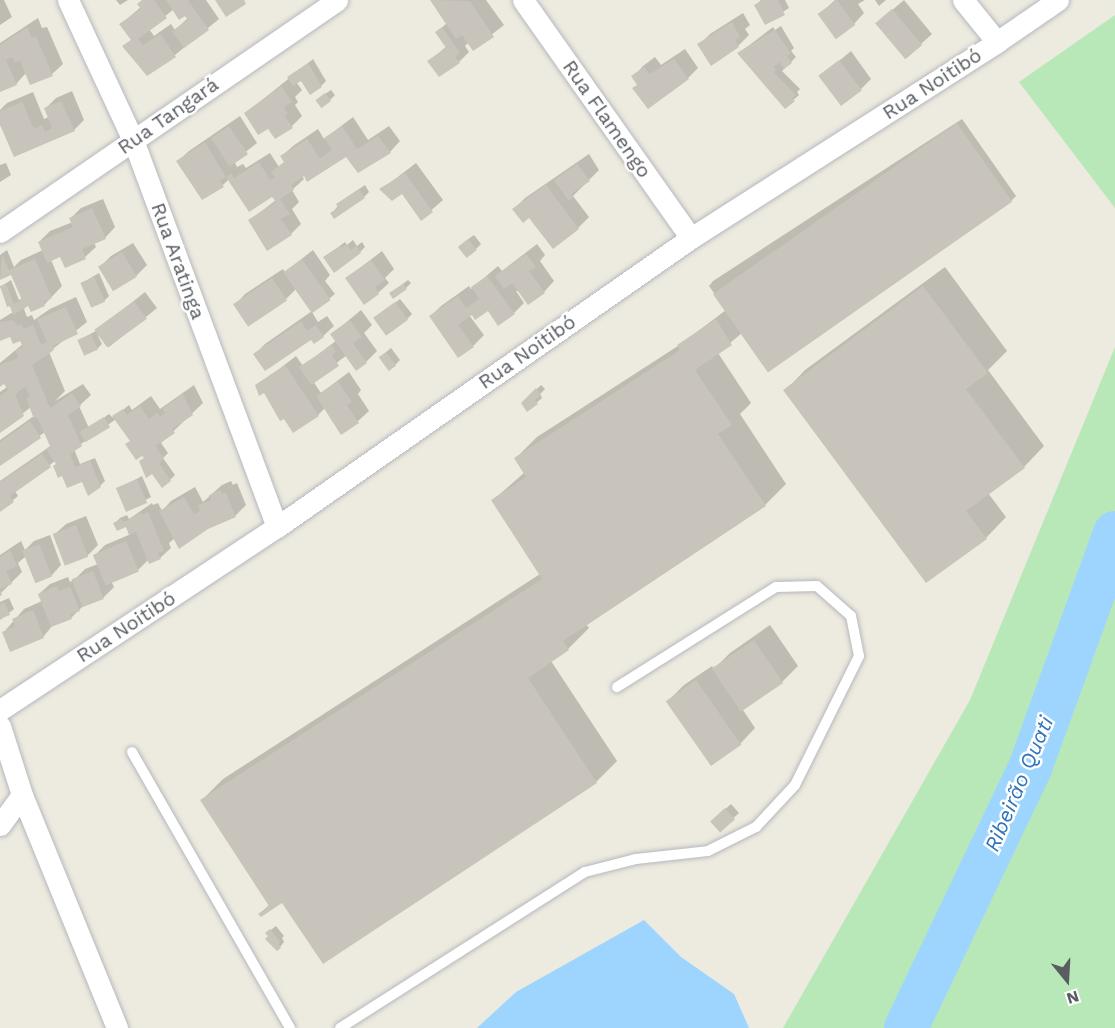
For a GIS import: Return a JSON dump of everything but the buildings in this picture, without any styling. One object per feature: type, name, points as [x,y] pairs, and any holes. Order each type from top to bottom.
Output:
[{"type":"street","name":"Rua Aratinga","points":[[68,0],[133,140],[277,527]]},
{"type":"street","name":"Rua Tangará","points":[[0,232],[337,0]]},
{"type":"street","name":"Rua Flamengo","points":[[523,0],[691,238]]},
{"type":"street","name":"Rua Noitibó","points":[[0,710],[277,527],[691,238],[997,42],[1058,0]]},
{"type":"street","points":[[970,4],[997,42]]},
{"type":"street","points":[[0,726],[22,795],[117,1028]]},
{"type":"street","points":[[0,825],[22,795]]},
{"type":"lane","points":[[340,1028],[585,872],[636,859],[708,851],[756,827],[795,785],[859,656],[851,616],[817,586],[776,587],[616,687]]},
{"type":"lane","points":[[132,752],[290,1028]]},
{"type":"green space","points":[[1115,15],[1115,208],[1019,82]]},
{"type":"green space","points":[[1115,347],[1115,1028],[783,1028],[970,700]]},
{"type":"water","points":[[644,920],[681,957],[734,994],[749,1028],[477,1028],[516,992]]},
{"type":"waterway","name":"Ribeirão Quati","points":[[906,1028],[1030,768],[1115,533]]}]
